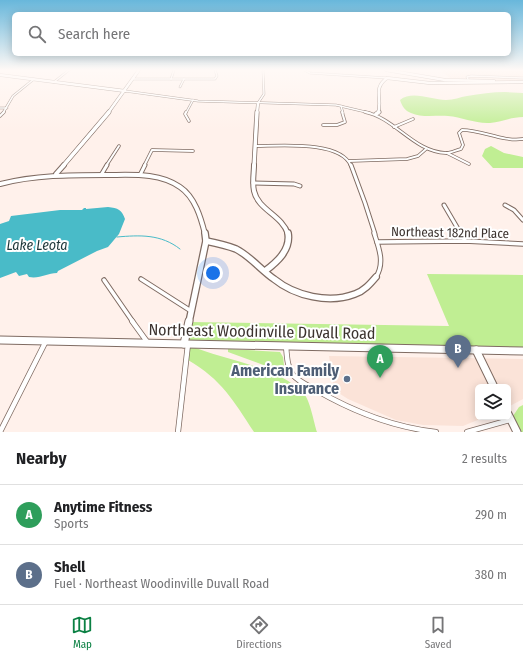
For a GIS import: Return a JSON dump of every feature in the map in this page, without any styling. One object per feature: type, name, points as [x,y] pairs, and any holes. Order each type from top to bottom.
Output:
[{"type":"street","points":[[0,116],[7,108],[13,96],[20,90]]},
{"type":"street","points":[[117,90],[193,100],[341,106],[376,114],[426,149],[447,153],[469,164]]},
{"type":"street","points":[[264,90],[264,94],[258,103],[253,190],[256,199],[282,222],[288,232],[285,253],[265,271]]},
{"type":"street","points":[[376,114],[379,112],[380,108],[379,90]]},
{"type":"street","points":[[56,174],[124,91]]},
{"type":"street","points":[[189,121],[185,114],[193,100]]},
{"type":"street","points":[[323,125],[345,122],[341,106]]},
{"type":"street","points":[[0,108],[7,108]]},
{"type":"street","points":[[394,127],[413,119]]},
{"type":"street","points":[[447,153],[463,147],[459,133],[462,130],[485,133],[512,140],[523,139]]},
{"type":"street","points":[[101,175],[119,146]]},
{"type":"street","points":[[206,241],[220,243],[237,250],[280,284],[317,297],[331,299],[352,296],[367,287],[379,272],[382,264],[377,242],[349,161],[336,152],[318,147],[256,146]]},
{"type":"street","points":[[349,161],[407,159],[418,156],[426,149]]},
{"type":"street","points":[[140,176],[152,150],[193,151]]},
{"type":"street","points":[[0,184],[56,174],[140,176],[155,177],[172,183],[186,193],[195,207],[203,225],[206,241],[190,311],[186,344],[184,394],[178,432]]},
{"type":"street","points":[[253,183],[294,184],[300,186]]},
{"type":"street","points":[[505,204],[514,210],[523,220]]},
{"type":"street","points":[[444,205],[465,241]]},
{"type":"street","name":"Northeast 182nd Place","points":[[377,242],[465,241],[523,244]]},
{"type":"street","points":[[141,279],[190,311]]},
{"type":"street","points":[[104,280],[148,343]]},
{"type":"street","name":"Northeast Woodinville Duvall Road","points":[[0,340],[523,351]]},
{"type":"street","points":[[0,432],[46,341]]},
{"type":"street","points":[[286,346],[290,369],[296,378],[338,403],[362,415],[398,429],[436,432]]},
{"type":"street","points":[[476,350],[493,384]]},
{"type":"street","points":[[467,432],[501,420]]},
{"type":"street","points":[[511,420],[517,432]]},
{"type":"shaded area","points":[[329,356],[523,359],[523,399],[511,405],[511,384],[475,384],[475,420],[478,420],[463,426],[423,425],[396,420],[348,399],[334,390]]},
{"type":"green space","points":[[505,92],[523,93],[523,117],[485,123],[448,116],[415,115],[407,111],[400,100],[410,96],[422,96],[440,100],[449,100],[464,96]]},
{"type":"green space","points":[[491,146],[504,153],[523,157],[523,168],[493,168],[482,156],[485,149]]},
{"type":"green space","points":[[427,274],[523,275],[523,351],[189,345],[203,351],[265,370],[280,376],[293,384],[306,397],[317,432],[254,432],[233,400],[218,383],[210,375],[188,360],[190,322],[449,326]]},
{"type":"green space","points":[[228,349],[280,352],[283,357],[285,373],[228,352]]},
{"type":"green space","points":[[523,405],[523,432],[517,432],[511,419],[519,407]]},
{"type":"water","name":"Lake Leota","points":[[108,207],[119,210],[125,219],[119,234],[108,247],[97,251],[58,271],[57,273],[40,277],[29,277],[27,274],[19,276],[16,272],[0,278],[0,224],[9,221],[11,216],[60,210],[82,210],[84,208]]},
{"type":"waterway","points":[[117,237],[142,236],[158,238],[173,244],[180,249]]},
{"type":"place","name":"Shell","points":[[458,368]]},
{"type":"place","name":"Anytime Fitness","points":[[380,378]]},
{"type":"place","name":"American Family Insurance","points":[[347,379]]}]
